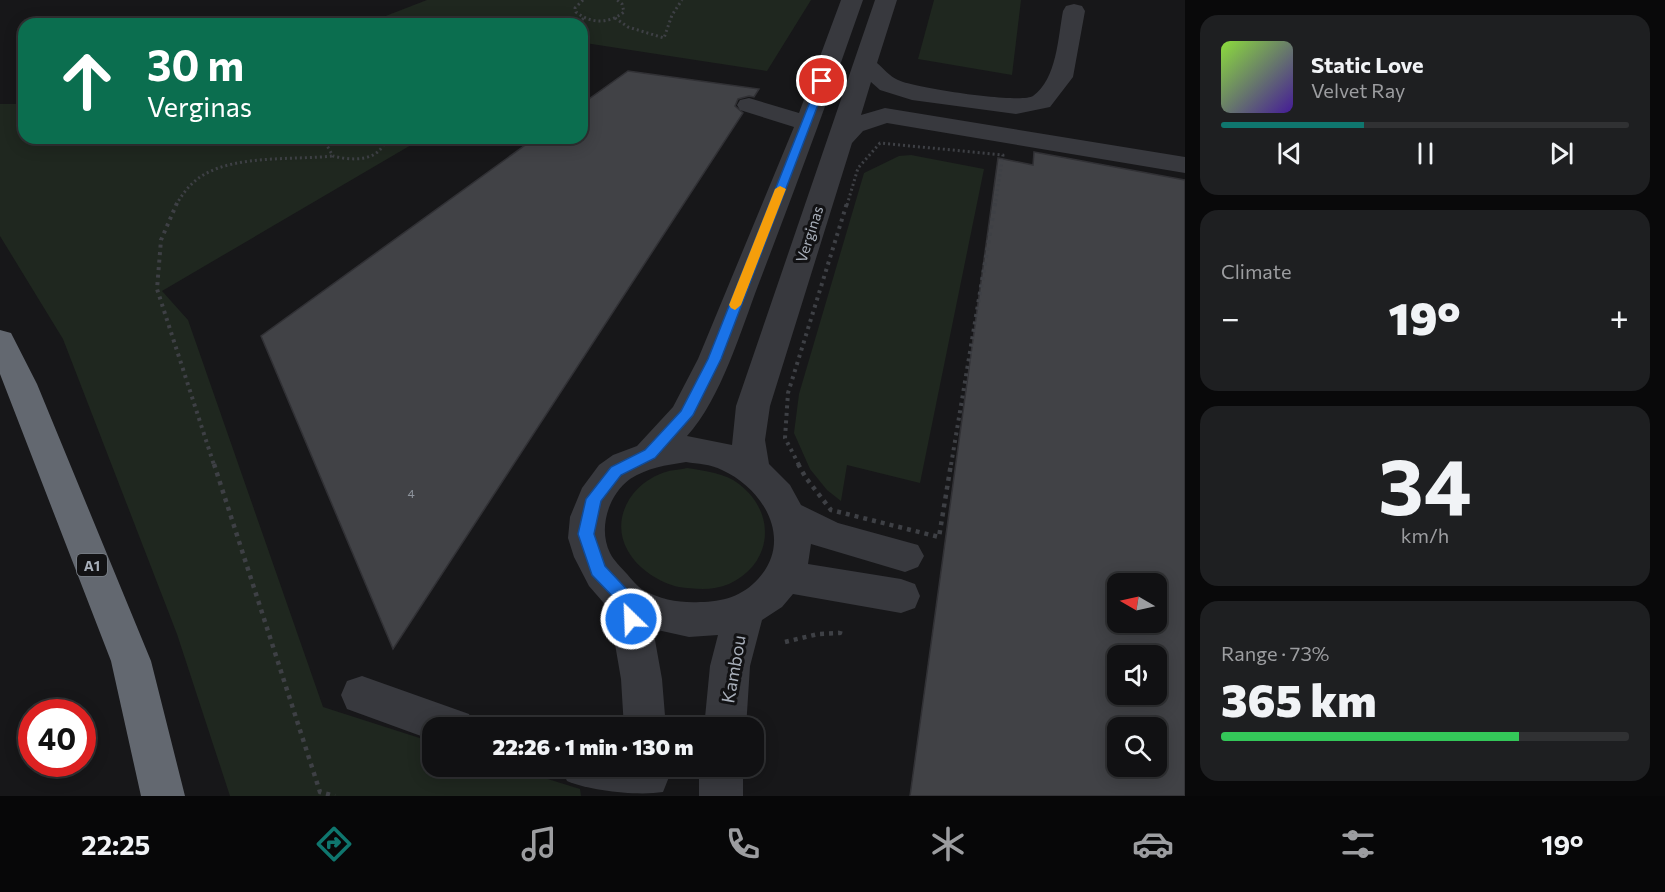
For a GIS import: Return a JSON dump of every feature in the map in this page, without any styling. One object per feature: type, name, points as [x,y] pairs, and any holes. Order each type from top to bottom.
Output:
[{"type":"highway","name":"A1","points":[[0,341],[21,384],[131,661],[163,796]]},
{"type":"street","points":[[650,454],[686,415],[714,359],[808,122],[852,0]]},
{"type":"street","name":"Verginas","points":[[753,470],[748,440],[753,406],[886,0]]},
{"type":"street","points":[[866,65],[888,85],[912,93],[1016,107],[1041,102],[1061,77],[1067,6]]},
{"type":"street","points":[[854,102],[869,99],[886,100],[1028,124]]},
{"type":"street","points":[[748,105],[782,117],[808,122]]},
{"type":"street","points":[[841,140],[854,126],[885,115],[1162,161]]},
{"type":"street","points":[[1120,130],[1162,161]]},
{"type":"street","points":[[686,449],[721,455],[753,470],[775,491],[789,516],[793,546],[784,576],[768,596],[745,611],[705,621],[663,617],[627,600],[598,570],[586,534],[594,499],[616,471],[650,454],[686,449]]},
{"type":"street","points":[[789,516],[831,536],[863,532],[905,556]]},
{"type":"street","points":[[784,576],[901,596]]},
{"type":"street","points":[[627,600],[636,638],[645,717]]},
{"type":"street","name":"Kambou","points":[[725,717],[730,666],[745,611]]},
{"type":"street","points":[[362,695],[423,717]]},
{"type":"street","points":[[721,777],[721,796]]},
{"type":"path","points":[[582,0],[575,8],[579,15],[585,18]]},
{"type":"path","points":[[588,19],[600,21],[621,15],[624,8],[617,0]]},
{"type":"path","points":[[615,18],[628,27],[664,38],[672,15],[682,0]]},
{"type":"path","points":[[880,143],[1003,155],[939,537],[863,532],[831,510],[806,478],[785,438],[788,393],[858,168],[880,143]]},
{"type":"path","points":[[326,144],[333,156]]},
{"type":"path","points":[[335,796],[320,792],[157,289],[163,235],[184,193],[206,174],[267,161],[333,156],[344,159],[367,158],[384,147],[385,144]]},
{"type":"path","points":[[781,649],[786,640],[818,634],[840,633],[852,587]]},
{"type":"shaded area","points":[[427,0],[811,0],[767,71],[588,43],[588,18],[380,18]]},
{"type":"shaded area","points":[[934,0],[1021,0],[1012,75],[918,59]]},
{"type":"shaded area","points":[[0,104],[18,104],[18,144],[413,144],[162,291],[188,320],[323,707],[422,739],[422,777],[541,777],[580,789],[581,796],[230,796],[177,634],[63,339],[0,236]]},
{"type":"shaded area","points":[[911,155],[984,169],[920,483],[847,465],[841,501],[827,490],[810,469],[794,433],[799,394],[864,173],[899,156]]},
{"type":"shaded area","points":[[687,468],[708,471],[733,480],[751,496],[760,509],[765,537],[762,551],[744,575],[723,586],[710,589],[691,588],[664,582],[650,574],[632,558],[623,539],[622,516],[632,495],[649,479],[670,471]]},
{"type":"building","points":[[628,71],[759,89],[754,97],[738,99],[735,106],[743,113],[393,649],[261,336],[527,144],[588,144],[588,100]]},
{"type":"building","points":[[1034,152],[1185,180],[1185,796],[910,796],[998,158],[1033,165]]},
{"type":"slow traffic","points":[[735,305],[780,189]]},
{"type":"route","points":[[631,619],[627,600],[598,570],[586,534],[594,499],[616,471],[650,454],[686,415],[714,359],[822,81]]}]
